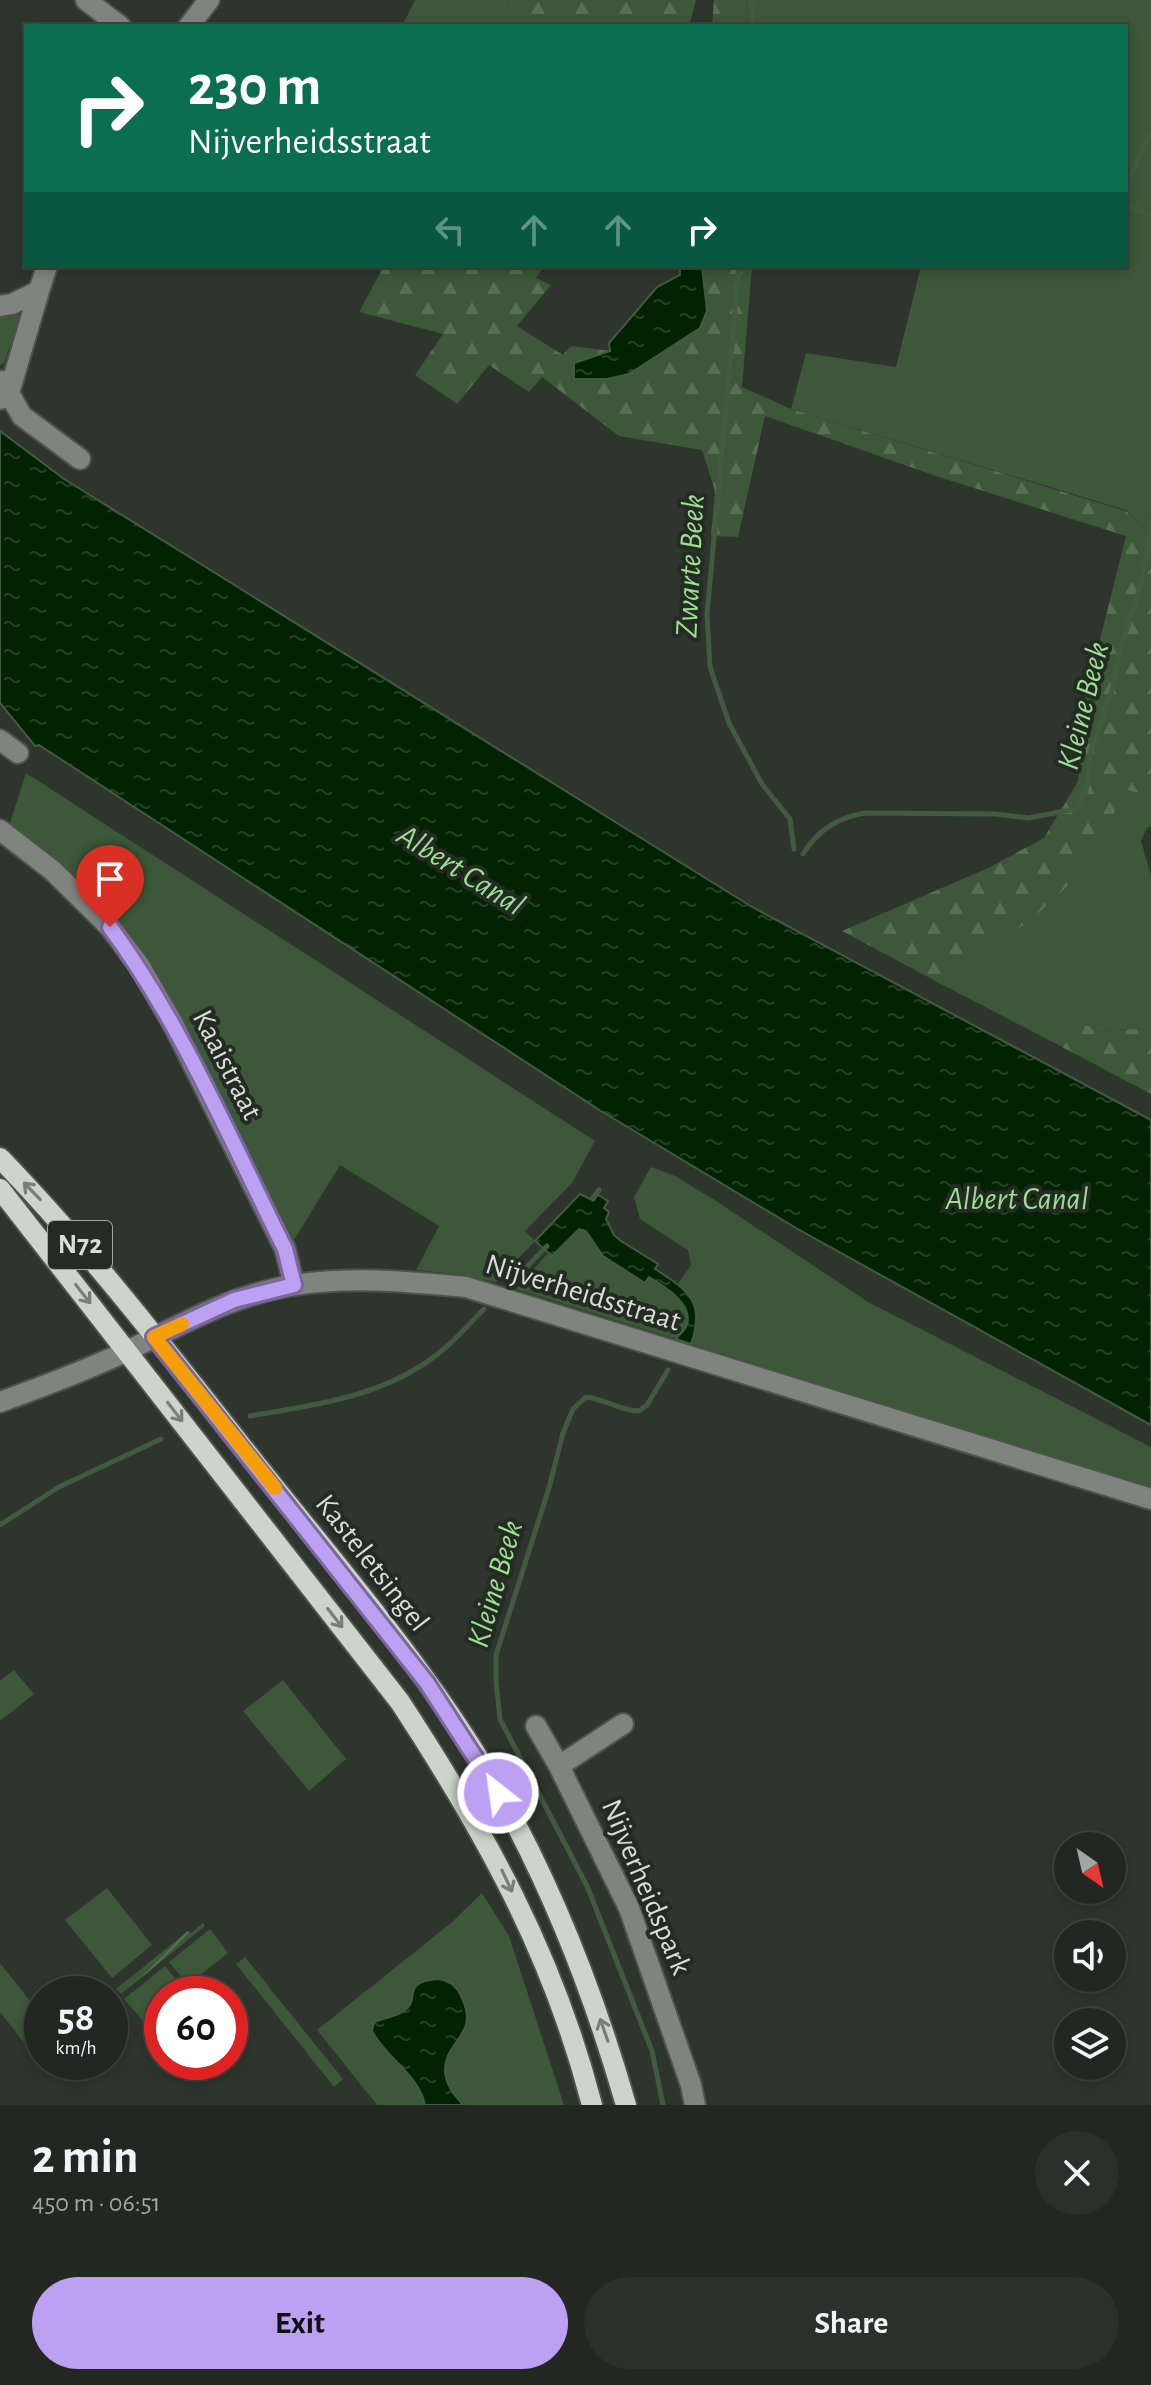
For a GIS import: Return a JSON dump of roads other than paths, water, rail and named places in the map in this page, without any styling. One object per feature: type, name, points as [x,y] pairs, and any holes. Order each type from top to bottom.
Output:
[{"type":"main road","name":"Kasteletsingel","points":[[0,1158],[55,1215],[373,1612],[427,1683],[483,1766],[529,1847],[570,1937],[606,2033],[626,2105]]},
{"type":"main road","name":"Kasteletsingel","points":[[0,1189],[400,1702],[454,1784],[499,1863],[540,1950],[576,2042],[592,2105]]},
{"type":"street","points":[[86,0],[117,24]]},
{"type":"street","points":[[191,24],[209,0]]},
{"type":"street","points":[[46,268],[3,390],[22,416],[80,459]]},
{"type":"street","points":[[0,306],[12,304],[39,291]]},
{"type":"street","points":[[0,740],[18,753]]},
{"type":"street","name":"Kaaistraat","points":[[0,830],[52,870],[110,927],[139,965],[173,1024],[285,1249],[294,1285]]},
{"type":"street","name":"Nijverheidsstraat","points":[[0,1402],[60,1381],[234,1300],[294,1285],[359,1279],[466,1287],[1151,1499]]},
{"type":"street","points":[[559,1766],[623,1724]]},
{"type":"street","name":"Nijverheidspark","points":[[536,1726],[629,1908],[691,2085],[695,2105]]},
{"type":"water","points":[[680,268],[702,268],[707,311],[700,328],[629,374],[607,379],[574,379],[574,363],[610,351],[609,343],[657,287],[680,275]]},
{"type":"water","name":"Albert Canal","points":[[0,431],[64,479],[752,907],[1151,1120],[1151,1425],[796,1228],[601,1111],[39,745],[35,746],[0,703]]},
{"type":"water","points":[[595,1193],[608,1201],[604,1208],[609,1212],[606,1219],[614,1235],[658,1264],[655,1269],[677,1284],[691,1299],[696,1318],[691,1344],[676,1339],[688,1321],[687,1312],[678,1298],[649,1277],[645,1283],[603,1256],[586,1231],[579,1229],[552,1256],[535,1241],[580,1194],[590,1199]]},
{"type":"water","points":[[437,1979],[454,1986],[466,2009],[464,2029],[446,2061],[445,2072],[449,2086],[463,2105],[425,2105],[416,2085],[372,2031],[374,2022],[397,2015],[409,2006],[418,1984]]},
{"type":"waterway","name":"Zwarte Beek","points":[[750,0],[753,24]]},
{"type":"waterway","name":"Kleine Beek","points":[[1128,181],[1151,133]]},
{"type":"waterway","name":"Kleine Beek","points":[[1128,206],[1151,215]]},
{"type":"waterway","name":"Zwarte Beek","points":[[739,268],[707,614],[710,667],[729,723],[762,784],[790,819],[794,849]]},
{"type":"waterway","name":"Kleine Beek","points":[[803,854],[829,826],[865,813],[995,814],[1028,818],[1076,809],[1086,791],[1091,750],[1112,690],[1119,654],[1140,587],[1149,549],[1151,519]]},
{"type":"waterway","name":"Zwarte Beek","points":[[593,1199],[599,1190]]},
{"type":"waterway","name":"Zwarte Beek","points":[[511,1283],[547,1246]]},
{"type":"waterway","name":"Zwarte Beek","points":[[250,1416],[353,1396],[401,1377],[445,1348],[484,1309]]},
{"type":"waterway","name":"Kleine Beek","points":[[663,2105],[652,2051],[587,1886],[500,1719],[496,1655],[573,1409],[586,1397],[639,1411],[647,1405],[668,1370]]},
{"type":"waterway","name":"Zwarte Beek","points":[[0,1525],[59,1487],[161,1439]]}]
